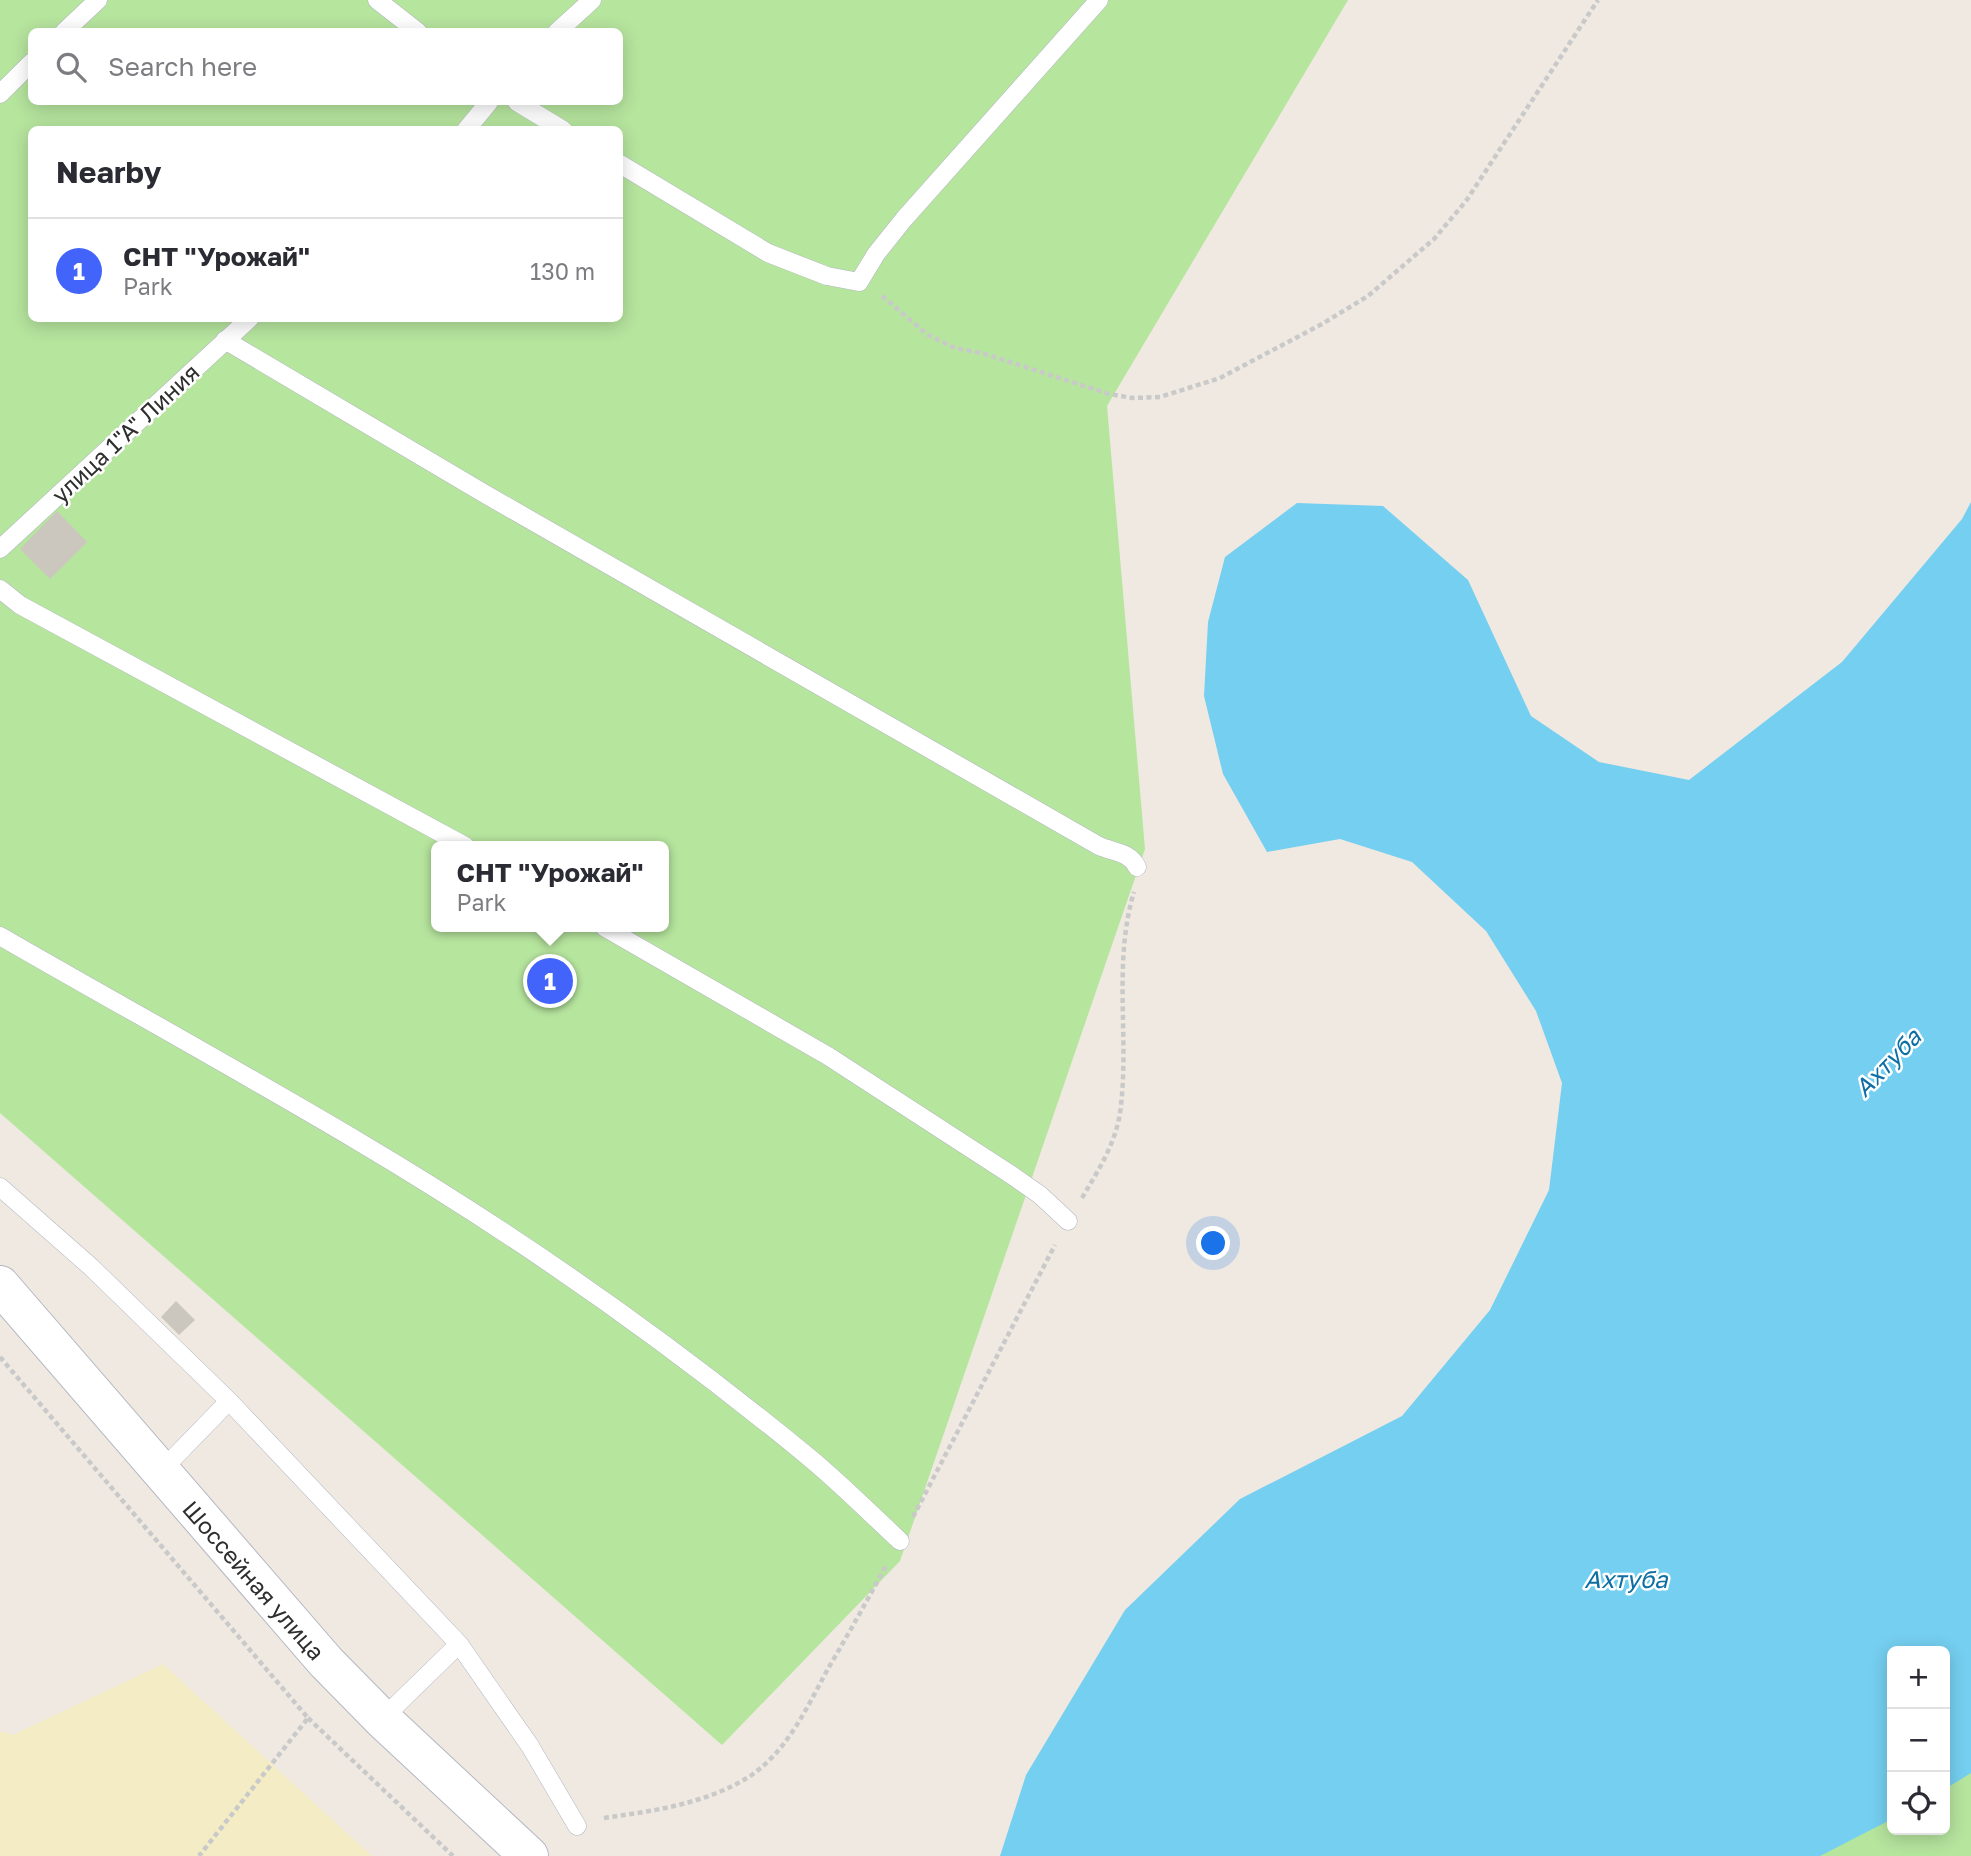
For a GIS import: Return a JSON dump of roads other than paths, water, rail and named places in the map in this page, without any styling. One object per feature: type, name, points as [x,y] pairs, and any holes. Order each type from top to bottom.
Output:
[{"type":"street","name":"Шоссейная улица","points":[[0,1284],[326,1662],[529,1856]]},
{"type":"lane","points":[[68,28],[98,0]]},
{"type":"lane","points":[[377,0],[413,28]]},
{"type":"lane","points":[[561,28],[592,0]]},
{"type":"lane","points":[[623,166],[768,253],[827,276],[859,282],[876,254],[904,219],[1099,0]]},
{"type":"lane","points":[[0,94],[28,66]]},
{"type":"lane","points":[[469,126],[487,105]]},
{"type":"lane","points":[[522,105],[556,126]]},
{"type":"lane","name":"улица 1\"А\" Линия","points":[[0,549],[245,322]]},
{"type":"lane","points":[[225,340],[485,494],[1099,846],[1127,854],[1137,867]]},
{"type":"lane","points":[[0,589],[20,605],[456,841]]},
{"type":"lane","points":[[613,932],[828,1056],[1013,1176],[1040,1195],[1068,1221]]},
{"type":"lane","points":[[0,936],[357,1140],[576,1282],[693,1367],[813,1461],[900,1541]]},
{"type":"lane","points":[[0,1187],[91,1267],[229,1401],[459,1644],[530,1746],[577,1826]]},
{"type":"lane","points":[[160,1472],[229,1401]]},
{"type":"lane","points":[[382,1718],[459,1644]]},
{"type":"water","name":"Ахтуба","points":[[1971,502],[1971,1773],[1950,1786],[1950,1646],[1887,1646],[1887,1822],[1820,1856],[1000,1856],[1026,1775],[1125,1610],[1240,1499],[1402,1416],[1490,1310],[1549,1190],[1562,1083],[1536,1011],[1486,931],[1412,862],[1340,839],[1267,852],[1223,774],[1204,696],[1208,622],[1225,557],[1297,503],[1383,506],[1468,580],[1531,716],[1599,762],[1689,780],[1842,662],[1962,519]]},
{"type":"place","name":"СНТ \"Урожай\"","points":[[550,981]]}]
